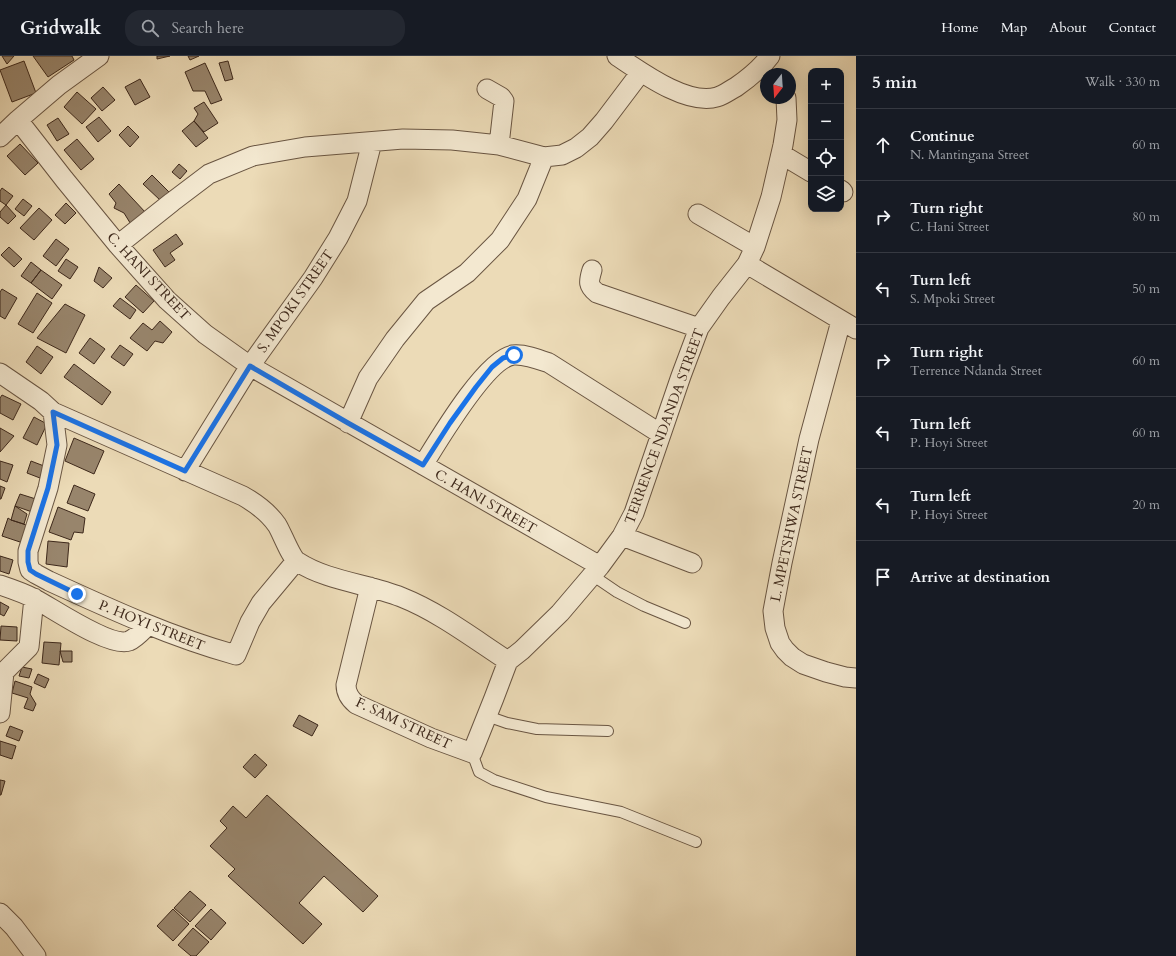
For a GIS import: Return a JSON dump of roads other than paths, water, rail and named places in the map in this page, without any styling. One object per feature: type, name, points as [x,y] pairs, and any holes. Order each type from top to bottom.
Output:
[{"type":"street","points":[[0,137],[59,84],[99,56]]},
{"type":"street","points":[[617,56],[641,72],[681,93],[694,97],[708,98],[717,97],[741,84],[768,65]]},
{"type":"street","points":[[118,245],[209,174],[253,156],[305,147],[403,139],[445,140],[499,145],[544,157],[562,155],[576,148],[590,137],[604,122],[641,72]]},
{"type":"street","points":[[487,89],[501,97],[504,101],[499,145]]},
{"type":"street","name":"TERRENCE NDANDA STREET","points":[[508,661],[522,650],[560,613],[596,571],[622,536],[634,513],[699,328],[720,297],[747,264],[755,247],[771,197],[781,154],[787,120],[786,104]]},
{"type":"street","name":"C. HANI STREET","points":[[18,120],[118,245],[167,300],[205,334],[250,366],[423,465],[596,571]]},
{"type":"street","name":"S. MPOKI STREET","points":[[185,471],[250,366],[313,278],[338,238],[357,201],[372,142]]},
{"type":"street","points":[[781,154],[808,170]]},
{"type":"street","points":[[348,423],[368,378],[395,339],[426,301],[467,273],[500,240],[527,199],[544,157]]},
{"type":"street","points":[[698,214],[755,247]]},
{"type":"street","points":[[747,264],[848,325]]},
{"type":"street","points":[[592,270],[589,281],[590,286],[597,293],[699,328]]},
{"type":"street","name":"L. MPETSHWA STREET","points":[[848,325],[810,439],[780,570],[773,611],[775,628],[780,643],[792,657],[803,664],[826,672],[856,678]]},
{"type":"street","points":[[423,465],[450,423],[492,367],[503,358],[514,355],[529,356],[549,363],[661,434]]},
{"type":"street","points":[[0,373],[41,401],[53,412],[244,496],[262,507],[277,525],[296,561],[306,567],[401,596],[433,612],[508,661],[472,753]]},
{"type":"street","name":"P. HOYI STREET","points":[[53,412],[57,445],[48,488],[28,551],[30,570],[36,574],[148,625],[207,647],[236,655],[260,603],[296,561]]},
{"type":"street","points":[[622,536],[692,563]]},
{"type":"street","points":[[0,585],[34,598],[110,640],[118,642],[130,641],[148,625]]},
{"type":"street","name":"F. SAM STREET","points":[[370,587],[346,685],[348,696],[352,701],[362,707],[431,738],[472,753]]},
{"type":"street","points":[[0,713],[4,672],[28,647],[34,598]]},
{"type":"street","points":[[0,912],[14,926],[36,956]]},
{"type":"lane","points":[[596,571],[616,592],[644,606],[685,623]]},
{"type":"lane","points":[[487,716],[506,723],[537,730],[608,731]]},
{"type":"lane","points":[[472,753],[479,772],[494,780],[546,797],[621,812],[696,842]]}]
